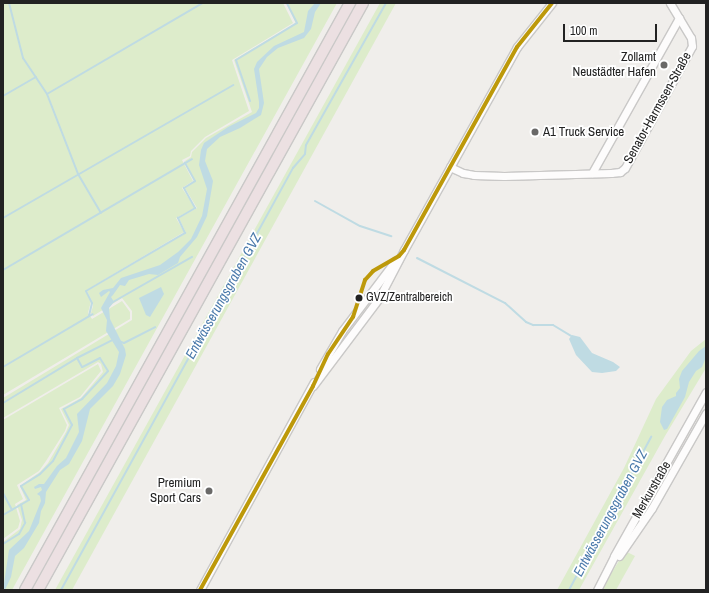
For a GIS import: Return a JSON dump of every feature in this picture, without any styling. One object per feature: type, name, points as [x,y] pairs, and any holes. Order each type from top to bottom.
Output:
[{"type":"highway","points":[[25,590],[350,3]]},
{"type":"highway","points":[[38,590],[363,3]]},
{"type":"street","points":[[313,386],[345,342],[370,312],[389,281],[404,250],[516,47],[552,3]]},
{"type":"street","name":"Senator-Harmssen-Straße","points":[[450,167],[474,176],[620,172],[629,163],[692,46],[691,38],[670,3]]},
{"type":"street","name":"Senator-Harmssen-Straße","points":[[592,173],[679,18]]},
{"type":"street","points":[[200,590],[342,331],[404,250]]},
{"type":"street","name":"Merkurstraße","points":[[597,589],[706,393]]},
{"type":"street","name":"Merkurstraße","points":[[597,589],[652,508],[706,413]]},
{"type":"green space","points":[[3,3],[283,3],[293,23],[232,60],[249,111],[205,137],[191,151],[190,156],[182,160],[193,181],[182,188],[195,208],[176,218],[184,232],[85,291],[91,301],[88,313],[92,319],[122,301],[130,312],[130,319],[3,395]]},
{"type":"green space","points":[[286,3],[337,3],[12,590],[3,590],[3,542],[20,529],[22,520],[17,505],[26,500],[20,486],[40,472],[48,463],[69,425],[61,409],[81,398],[103,372],[101,364],[98,362],[3,418],[3,398],[132,320],[132,311],[122,298],[93,316],[91,313],[93,306],[92,301],[87,291],[186,233],[179,218],[197,208],[185,188],[195,181],[185,161],[191,157],[192,152],[206,138],[252,112],[234,60],[296,23]]},
{"type":"green space","points":[[380,3],[396,3],[72,590],[55,590]]},
{"type":"green space","points":[[706,339],[706,368],[665,436],[579,590],[557,590],[624,468],[656,399],[691,351]]},
{"type":"green space","points":[[98,364],[101,371],[80,397],[59,408],[67,425],[65,431],[46,461],[39,471],[17,485],[23,499],[15,504],[20,521],[18,528],[3,539],[3,420]]},
{"type":"green space","points":[[625,551],[635,556],[616,590],[601,590]]},
{"type":"water","points":[[315,3],[321,3],[315,12],[311,29],[304,38],[278,48],[267,57],[259,69],[264,103],[261,115],[240,128],[220,137],[207,149],[205,161],[213,181],[207,216],[197,237],[180,257],[178,263],[158,275],[149,274],[129,280],[125,286],[120,285],[111,297],[114,302],[109,308],[110,319],[125,349],[126,355],[120,374],[113,386],[90,409],[82,441],[69,464],[60,470],[46,492],[45,503],[41,511],[39,523],[24,548],[15,556],[11,577],[5,590],[3,590],[9,550],[29,531],[41,501],[40,496],[37,494],[42,490],[41,487],[35,489],[34,487],[39,484],[44,484],[57,466],[66,458],[79,432],[77,414],[107,383],[116,366],[119,352],[106,331],[107,320],[101,308],[110,292],[109,291],[101,297],[99,293],[103,290],[113,288],[121,278],[160,265],[178,252],[191,239],[202,216],[207,189],[199,165],[201,150],[204,143],[228,127],[256,113],[259,108],[254,69],[257,62],[274,46],[304,32],[308,11]]},
{"type":"water","points":[[161,287],[164,294],[150,317],[146,315],[139,298]]},
{"type":"water","points":[[572,335],[580,337],[592,353],[613,362],[620,367],[616,371],[602,373],[592,372],[576,355],[569,339]]},
{"type":"water","points":[[706,346],[706,357],[702,367],[696,371],[689,382],[685,397],[667,429],[664,430],[660,422],[662,407],[667,400],[676,396],[676,393],[680,388],[679,379],[682,371],[699,351]]},
{"type":"waterway","points":[[9,3],[23,58],[47,94],[78,174],[101,213]]},
{"type":"waterway","points":[[47,94],[203,3]]},
{"type":"waterway","points":[[250,101],[236,60],[297,23],[287,3]]},
{"type":"waterway","name":"Entwässerungsgraben GVZ","points":[[61,590],[293,168],[305,154],[306,145],[386,3]]},
{"type":"waterway","points":[[3,96],[36,77]]},
{"type":"waterway","points":[[3,218],[233,85]]},
{"type":"waterway","points":[[3,270],[192,159]]},
{"type":"waterway","points":[[89,316],[92,303],[86,291],[185,233],[178,218],[195,208],[184,188],[195,181],[185,163]]},
{"type":"waterway","points":[[315,201],[360,226],[391,236]]},
{"type":"waterway","points":[[113,302],[192,257]]},
{"type":"waterway","points":[[417,258],[505,303],[526,322],[533,325],[553,325],[571,336]]},
{"type":"waterway","points":[[3,367],[93,314]]},
{"type":"waterway","points":[[119,341],[124,343],[155,327]]},
{"type":"waterway","points":[[3,403],[77,358],[112,340]]},
{"type":"waterway","points":[[3,515],[29,500],[21,486],[40,474],[53,461],[72,425],[64,409],[82,399],[108,371],[100,358],[82,367],[77,358]]},
{"type":"waterway","name":"Entwässerungsgraben GVZ","points":[[569,590],[651,437]]},
{"type":"waterway","points":[[3,493],[12,510]]},
{"type":"waterway","points":[[3,544],[19,534],[25,523],[21,504]]},
{"type":"transit line","points":[[200,590],[313,386],[328,354],[353,317],[365,280],[373,271],[399,256],[404,250],[517,47],[552,3]]},
{"type":"place","name":"Zollamt Neustädter Hafen","points":[[664,65]]},
{"type":"place","name":"A1 Truck Service","points":[[535,132]]},
{"type":"place","name":"GVZ/Zentralbereich","points":[[359,298]]},
{"type":"place","name":"Premium Sport Cars","points":[[209,491]]}]
